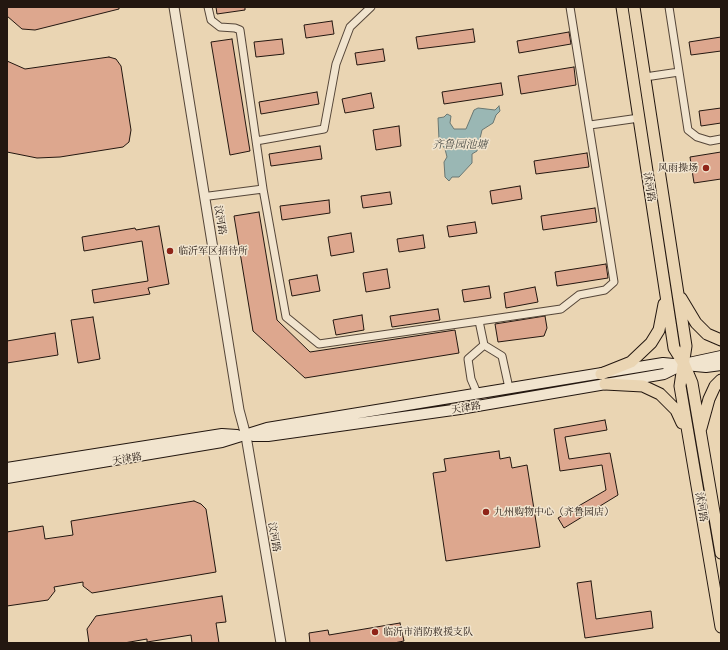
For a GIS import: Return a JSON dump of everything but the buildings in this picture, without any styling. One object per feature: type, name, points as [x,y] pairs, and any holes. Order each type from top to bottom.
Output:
[{"type":"main road","name":"沭河路","points":[[622,7],[674,348],[684,364],[692,384],[721,553]]},
{"type":"main road","name":"沭河路","points":[[634,7],[686,346],[680,386],[721,627]]},
{"type":"main road","points":[[678,292],[696,323],[707,334],[721,340]]},
{"type":"main road","points":[[603,379],[631,362],[651,344],[659,330],[666,294]]},
{"type":"main road","name":"天津路","points":[[684,364],[721,356]]},
{"type":"main road","name":"天津路","points":[[7,468],[222,434],[268,436],[417,416],[603,379],[663,363],[706,367],[721,364]]},
{"type":"main road","name":"天津路","points":[[7,478],[209,445],[246,436],[267,428],[477,393],[509,388],[603,379]]},
{"type":"main road","points":[[603,379],[643,386],[660,394],[676,410],[688,435]]},
{"type":"main road","points":[[700,432],[709,399],[715,386],[721,380]]},
{"type":"street","name":"汶河路","points":[[174,7],[239,410],[246,436],[245,459],[277,643]]},
{"type":"street","name":"汶河路","points":[[180,7],[244,410],[246,436],[281,643]]},
{"type":"street","points":[[208,7],[211,20],[220,28],[235,28],[240,30],[262,189],[286,317],[320,344],[561,309],[579,295],[605,290],[614,282],[570,7]]},
{"type":"street","points":[[256,141],[324,129],[336,64],[350,28],[371,7]]},
{"type":"street","points":[[669,7],[688,130],[697,137],[710,141],[721,139]]},
{"type":"street","points":[[645,77],[679,72]]},
{"type":"street","points":[[590,125],[639,118]]},
{"type":"street","points":[[209,196],[262,189]]},
{"type":"street","points":[[479,321],[484,345],[502,356],[509,388]]},
{"type":"street","points":[[477,393],[471,379],[468,359],[484,345]]},
{"type":"water","name":"齐鲁园池塘","points":[[499,106],[500,111],[496,115],[493,123],[482,130],[477,151],[472,154],[472,163],[459,177],[452,177],[449,181],[445,177],[444,162],[447,157],[445,149],[439,140],[438,118],[444,117],[447,114],[451,116],[450,123],[454,129],[466,129],[474,110],[478,108],[495,110]]},
{"type":"place","name":"风雨操场","points":[[706,168]]},
{"type":"place","name":"临沂军区招待所","points":[[170,251]]},
{"type":"place","name":"九州购物中心（齐鲁园店）","points":[[486,512]]},
{"type":"place","name":"临沂市消防救援支队","points":[[375,632]]}]
